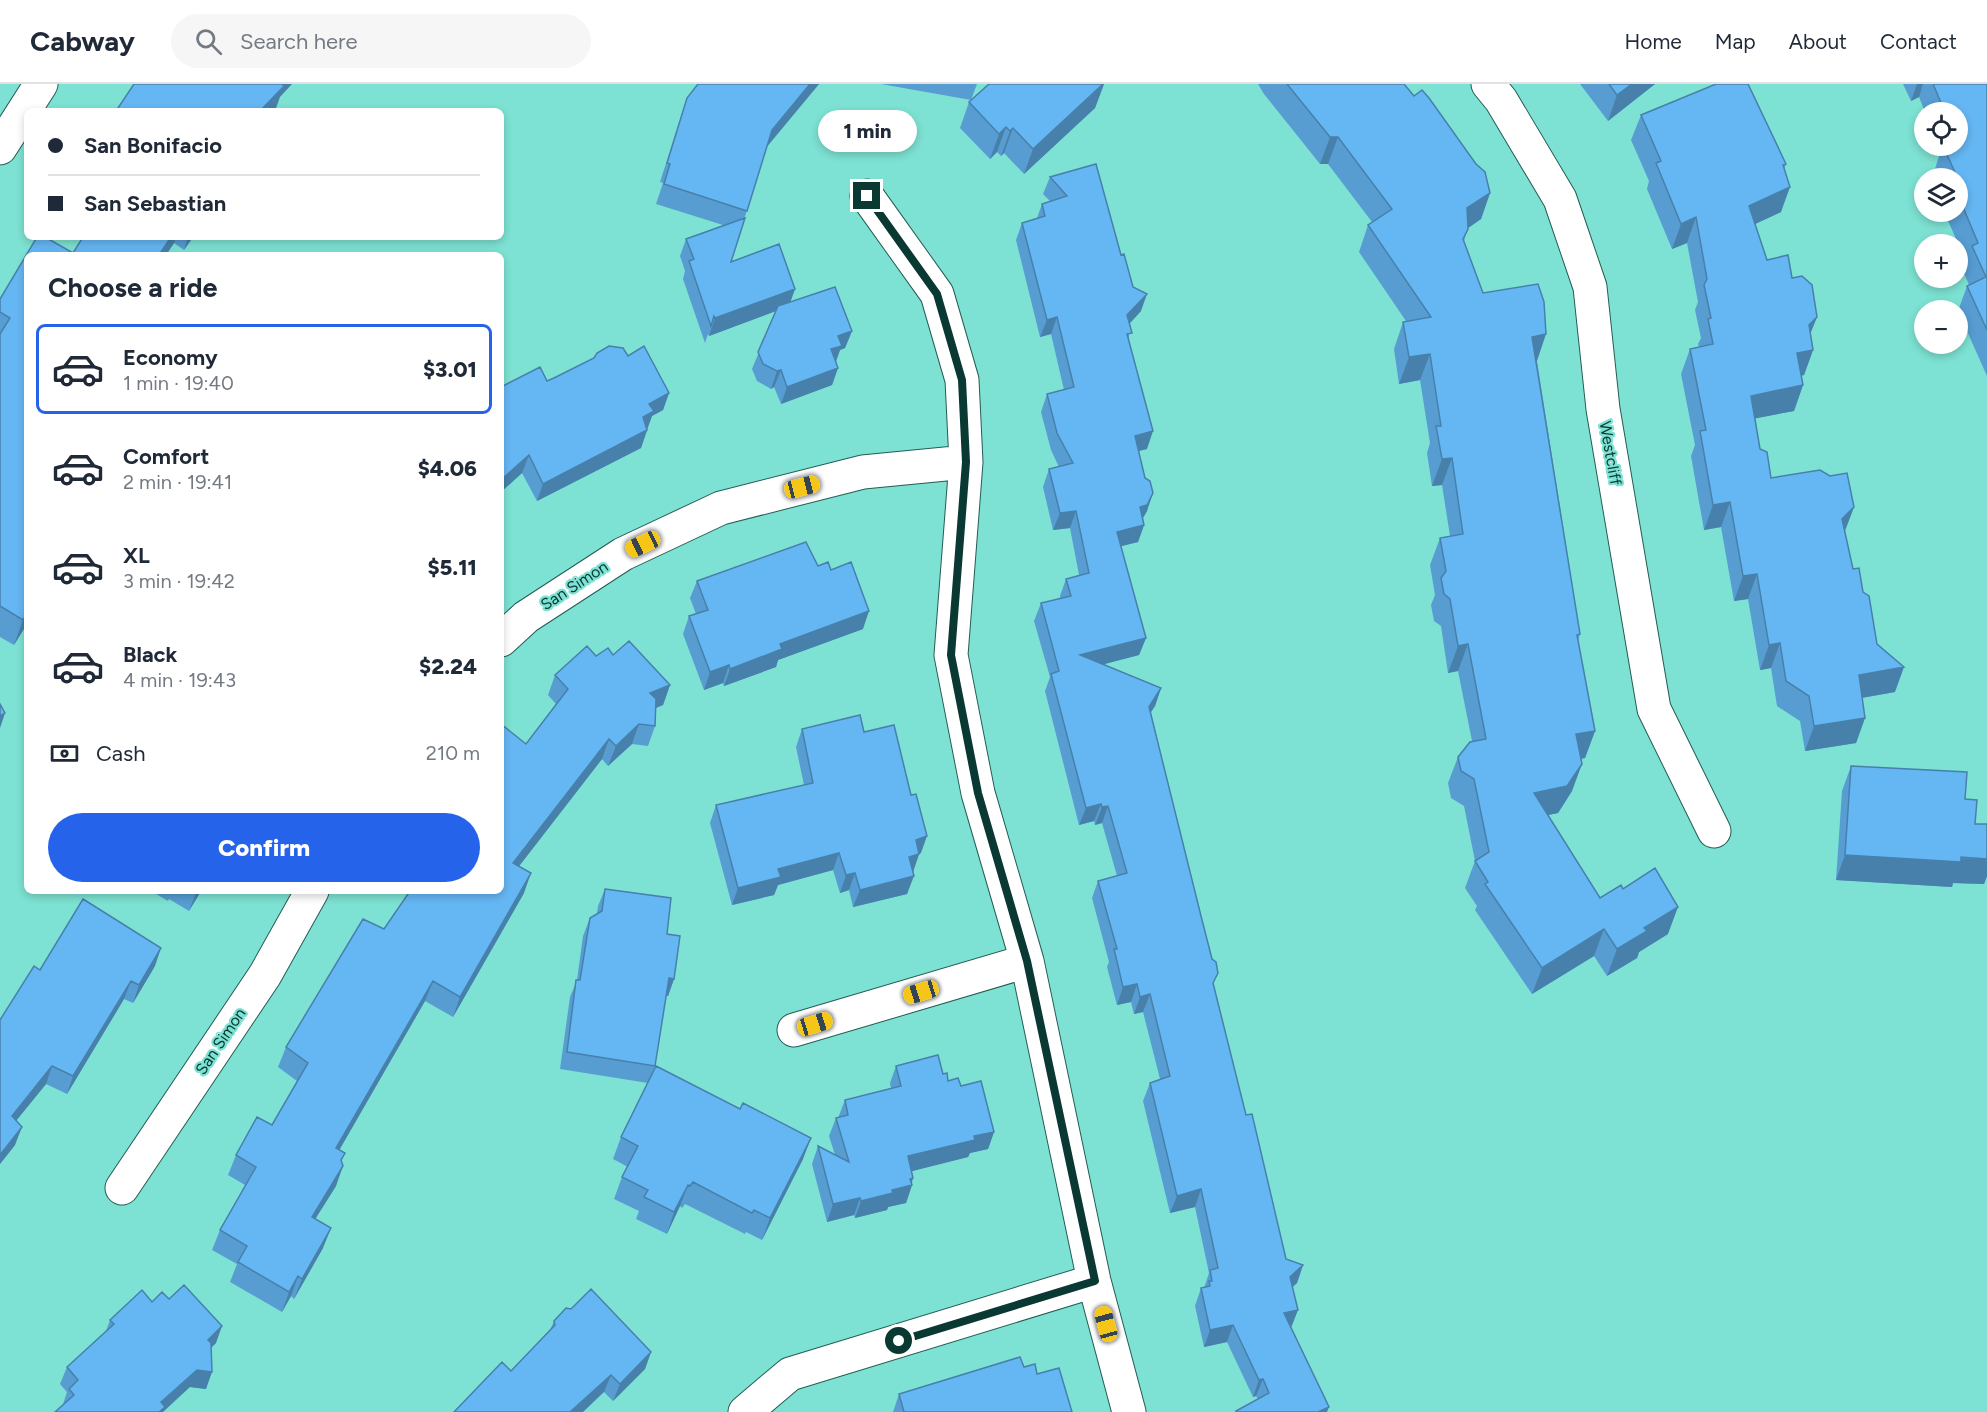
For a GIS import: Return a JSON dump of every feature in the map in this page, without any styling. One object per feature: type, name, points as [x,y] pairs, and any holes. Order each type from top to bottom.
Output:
[{"type":"street","points":[[26,108],[41,84]]},
{"type":"street","name":"Westcliff","points":[[1488,84],[1501,100],[1560,199],[1590,287],[1603,409],[1654,710],[1714,831]]},
{"type":"street","points":[[0,148],[24,111]]},
{"type":"street","points":[[867,196],[937,294],[962,380],[966,462],[951,655],[978,793],[1027,961],[1095,1281],[1129,1412]]},
{"type":"street","name":"San Simon","points":[[504,637],[526,617],[623,554],[721,508],[863,472],[966,462]]},
{"type":"street","name":"San Simon","points":[[122,1188],[265,975],[310,894]]},
{"type":"street","points":[[794,1030],[1027,961]]},
{"type":"street","points":[[745,1412],[790,1374],[1095,1281]]},
{"type":"building","points":[[134,84],[282,84],[284,86],[263,108],[118,108]]},
{"type":"building","points":[[698,84],[810,84],[772,130],[747,211],[664,184],[670,164],[667,163],[687,98]]},
{"type":"building","points":[[989,84],[1103,84],[1033,149],[1013,128],[1010,131],[1006,127],[999,134],[969,102]]},
{"type":"building","points":[[1287,84],[1404,84],[1414,96],[1422,90],[1476,164],[1485,172],[1490,193],[1467,208],[1468,229],[1463,239],[1483,293],[1538,284],[1544,302],[1546,334],[1532,337],[1580,634],[1577,635],[1595,731],[1576,734],[1582,764],[1567,786],[1534,793],[1600,898],[1621,885],[1623,889],[1655,868],[1678,907],[1644,928],[1647,931],[1617,949],[1604,929],[1542,968],[1485,884],[1488,882],[1475,861],[1489,852],[1474,779],[1461,771],[1458,757],[1470,742],[1486,739],[1468,644],[1458,646],[1450,599],[1444,594],[1441,578],[1446,571],[1440,538],[1463,534],[1452,458],[1442,459],[1436,426],[1441,426],[1430,354],[1409,357],[1403,322],[1431,317],[1368,225],[1392,209],[1338,137],[1330,137]]},
{"type":"building","points":[[1609,84],[1632,84],[1617,95]]},
{"type":"building","points":[[1716,84],[1748,84],[1786,164],[1783,165],[1790,187],[1749,206],[1767,260],[1788,255],[1792,278],[1802,276],[1812,285],[1817,317],[1809,325],[1813,350],[1797,353],[1803,385],[1751,396],[1760,449],[1767,452],[1771,478],[1820,470],[1830,476],[1847,473],[1854,507],[1842,519],[1853,569],[1859,568],[1863,592],[1869,596],[1877,644],[1904,667],[1859,675],[1865,718],[1814,726],[1809,696],[1786,681],[1780,643],[1769,645],[1757,574],[1743,576],[1730,502],[1713,505],[1700,431],[1706,430],[1690,349],[1713,344],[1708,319],[1711,318],[1704,285],[1707,279],[1696,217],[1681,224],[1656,163],[1661,161],[1641,115]]},
{"type":"building","points":[[1933,84],[1987,84],[1987,330],[1968,288],[1968,286],[1986,277],[1972,246],[1978,243],[1968,219],[1968,168],[1953,168],[1948,156],[1968,156],[1968,102],[1941,102]]},
{"type":"building","points":[[1096,164],[1121,255],[1124,254],[1133,287],[1147,294],[1127,315],[1132,333],[1127,334],[1153,431],[1135,436],[1145,478],[1150,481],[1153,493],[1147,505],[1140,507],[1144,525],[1117,532],[1146,638],[1080,655],[1161,688],[1149,707],[1212,959],[1216,962],[1218,973],[1213,983],[1246,1115],[1252,1114],[1286,1259],[1303,1265],[1290,1277],[1298,1310],[1284,1313],[1329,1407],[1318,1412],[1236,1411],[1269,1393],[1263,1379],[1259,1380],[1233,1325],[1210,1330],[1201,1288],[1210,1286],[1209,1281],[1212,1281],[1210,1270],[1218,1268],[1201,1189],[1177,1196],[1150,1083],[1170,1076],[1150,994],[1140,997],[1137,984],[1123,987],[1114,949],[1117,949],[1098,881],[1127,873],[1108,806],[1102,807],[1101,804],[1086,808],[1051,674],[1059,671],[1041,603],[1071,596],[1066,579],[1089,573],[1076,511],[1060,513],[1049,469],[1073,463],[1057,433],[1047,394],[1074,387],[1057,317],[1047,320],[1022,223],[1045,216],[1042,204],[1067,196],[1050,177]]},
{"type":"building","points":[[745,218],[731,262],[779,244],[795,289],[715,318],[714,316],[711,326],[689,261],[694,259],[686,239]]},
{"type":"building","points":[[35,240],[50,240],[71,252],[28,252]]},
{"type":"building","points":[[81,240],[169,240],[161,252],[74,252]]},
{"type":"building","points":[[24,259],[23,620],[0,606],[0,334],[10,318],[0,312],[0,299]]},
{"type":"building","points":[[835,287],[852,331],[838,336],[842,346],[831,349],[838,368],[787,387],[781,370],[777,371],[763,364],[758,352],[778,306]]},
{"type":"building","points":[[609,346],[623,348],[628,356],[644,346],[669,393],[649,404],[654,411],[643,417],[647,430],[543,484],[529,455],[504,477],[504,385],[540,367],[547,381],[594,358],[597,353]]},
{"type":"building","points":[[806,542],[818,566],[828,562],[831,570],[851,562],[869,611],[780,644],[782,649],[730,669],[729,665],[710,672],[689,616],[708,610],[697,581]]},
{"type":"building","points":[[629,641],[670,685],[650,693],[656,699],[655,726],[639,724],[616,746],[609,739],[513,863],[531,873],[460,997],[433,981],[336,1148],[345,1153],[341,1160],[343,1166],[312,1217],[331,1228],[302,1279],[298,1276],[289,1292],[238,1262],[247,1246],[220,1230],[256,1167],[236,1155],[257,1117],[272,1125],[308,1063],[286,1047],[363,919],[384,929],[408,894],[504,894],[504,726],[526,744],[568,689],[555,675],[587,646],[596,656],[608,648],[613,655]]},
{"type":"building","points":[[0,704],[5,713],[0,716]]},
{"type":"building","points":[[860,715],[864,732],[894,725],[911,795],[916,794],[927,836],[916,840],[919,854],[909,857],[914,876],[860,890],[855,873],[846,875],[839,853],[778,869],[781,877],[738,888],[716,805],[813,783],[802,729]]},
{"type":"building","points":[[1851,766],[1967,772],[1965,799],[1977,800],[1975,824],[1987,824],[1987,859],[1961,857],[1961,862],[1845,855]]},
{"type":"building","points":[[605,889],[671,898],[667,934],[680,936],[674,979],[669,978],[655,1066],[567,1052],[576,980],[580,980],[590,918],[602,911]]},
{"type":"building","points":[[83,899],[161,948],[139,985],[131,981],[73,1076],[52,1066],[12,1116],[22,1127],[0,1155],[0,1020],[34,966],[40,970]]},
{"type":"building","points":[[938,1055],[943,1074],[947,1073],[948,1081],[958,1078],[961,1086],[981,1081],[994,1132],[974,1136],[975,1140],[908,1156],[913,1178],[910,1179],[912,1185],[892,1190],[893,1193],[861,1201],[860,1198],[833,1204],[818,1146],[849,1162],[836,1118],[848,1115],[845,1100],[901,1086],[896,1066]]},
{"type":"building","points":[[656,1066],[740,1109],[743,1103],[811,1138],[770,1218],[754,1210],[752,1213],[693,1182],[690,1186],[688,1185],[674,1212],[644,1197],[648,1190],[622,1177],[638,1146],[621,1137]]},
{"type":"building","points":[[184,1285],[222,1326],[208,1340],[211,1343],[212,1372],[197,1370],[161,1402],[165,1407],[159,1412],[55,1412],[74,1395],[69,1389],[78,1380],[67,1367],[114,1324],[110,1320],[142,1290],[152,1302],[162,1292],[169,1299]]},
{"type":"building","points":[[591,1289],[651,1352],[620,1384],[611,1375],[570,1412],[454,1412],[502,1362],[511,1371],[555,1325],[554,1321],[566,1308],[571,1309]]},
{"type":"building","points":[[1020,1357],[1024,1367],[1035,1364],[1037,1374],[1059,1368],[1072,1412],[904,1412],[899,1394]]},
{"type":"route","points":[[867,196],[937,294],[962,380],[966,462],[951,655],[978,793],[1027,961],[1095,1281],[899,1341]]}]
